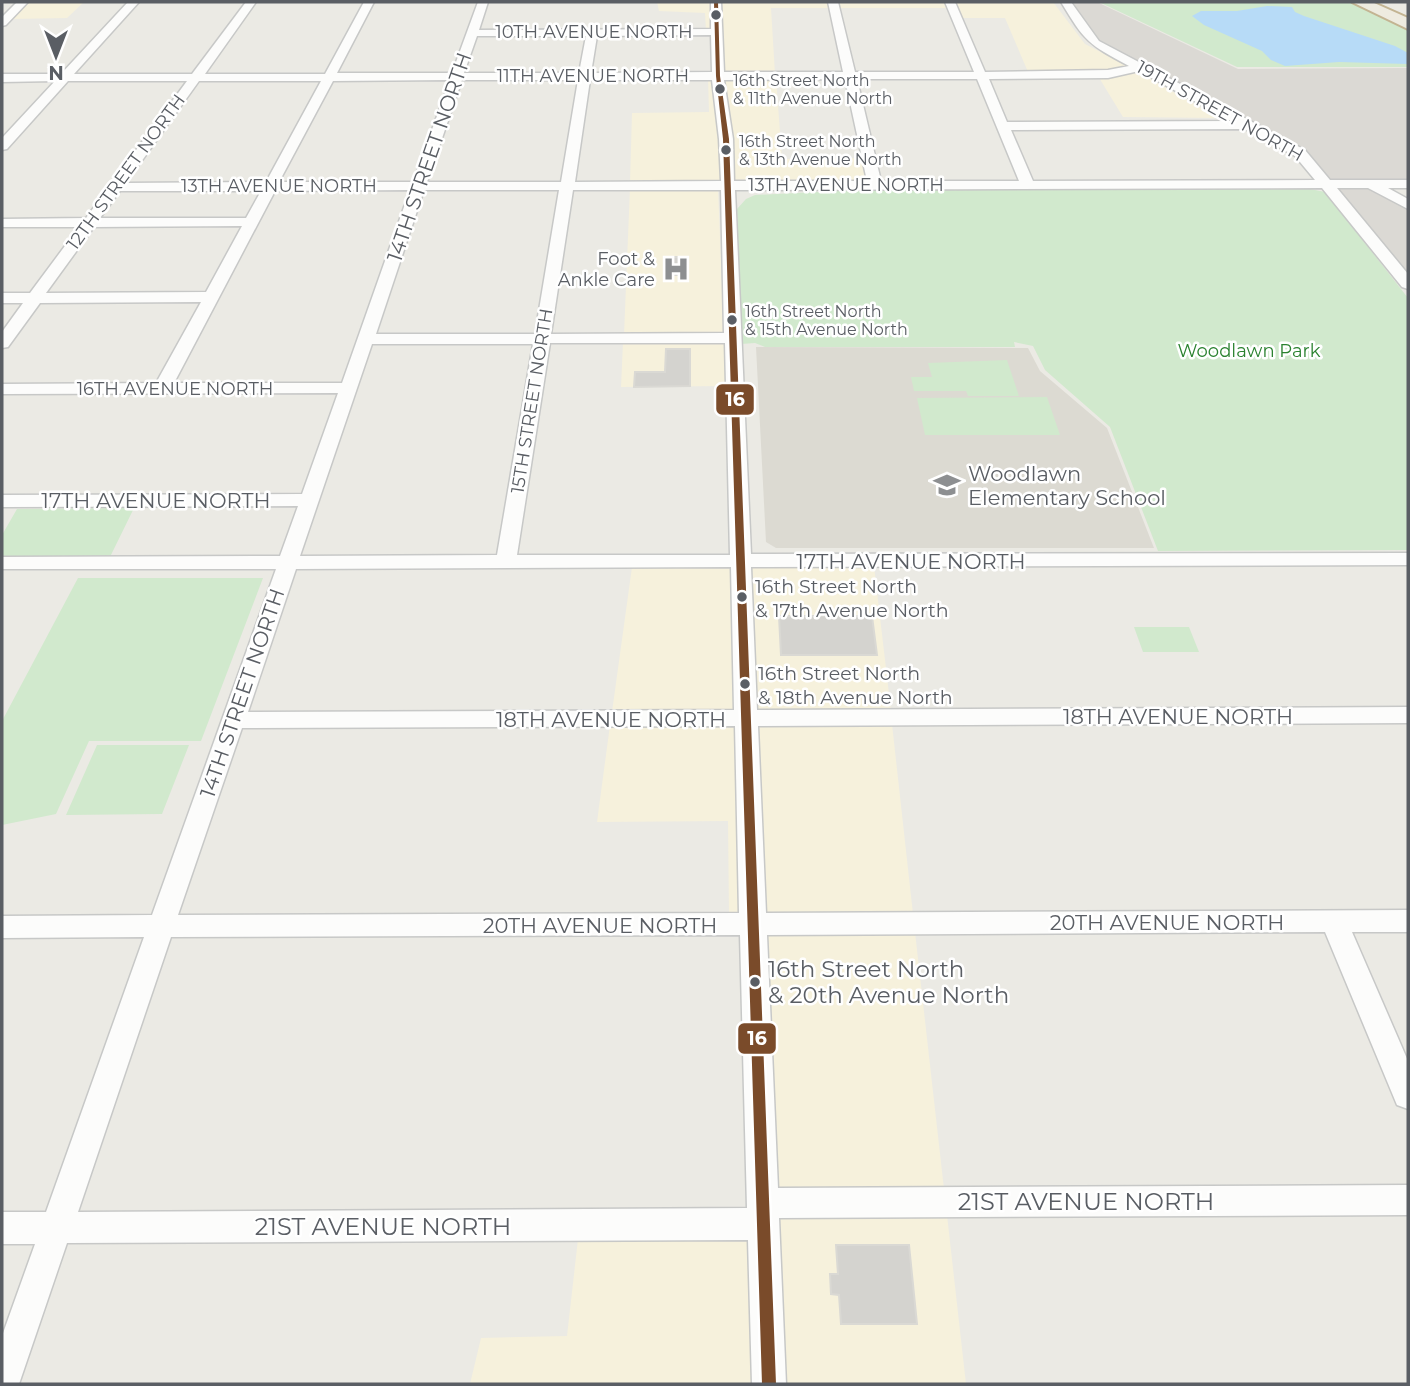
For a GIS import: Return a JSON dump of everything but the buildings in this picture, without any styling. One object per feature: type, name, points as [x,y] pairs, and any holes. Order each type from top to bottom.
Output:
[{"type":"highway","points":[[1362,2],[1408,24]]},
{"type":"street","points":[[2,23],[23,2]]},
{"type":"street","points":[[2,146],[135,2]]},
{"type":"street","name":"12TH STREET NORTH","points":[[2,343],[251,2]]},
{"type":"street","points":[[162,389],[369,2]]},
{"type":"street","name":"14TH STREET NORTH","points":[[2,1384],[483,2]]},
{"type":"street","points":[[716,2],[718,76],[728,207],[769,1384]]},
{"type":"street","points":[[834,2],[875,185]]},
{"type":"street","points":[[950,2],[1027,184]]},
{"type":"street","name":"19TH STREET NORTH","points":[[1066,2],[1090,39],[1102,47],[1300,153],[1408,284]]},
{"type":"street","name":"15TH STREET NORTH","points":[[506,562],[592,32]]},
{"type":"street","name":"10TH AVENUE NORTH","points":[[472,33],[717,32]]},
{"type":"street","name":"11TH AVENUE NORTH","points":[[2,78],[1095,75],[1142,67]]},
{"type":"street","points":[[1002,126],[1249,125]]},
{"type":"street","points":[[1369,184],[1408,205]]},
{"type":"street","name":"13TH AVENUE NORTH","points":[[116,187],[1408,184]]},
{"type":"street","points":[[728,207],[751,193],[787,185]]},
{"type":"street","points":[[2,223],[251,222]]},
{"type":"street","points":[[2,298],[211,297]]},
{"type":"street","points":[[366,339],[733,338]]},
{"type":"street","name":"16TH AVENUE NORTH","points":[[2,389],[349,388]]},
{"type":"street","name":"17TH AVENUE NORTH","points":[[2,501],[310,500]]},
{"type":"street","name":"17TH AVENUE NORTH","points":[[288,563],[1408,559]]},
{"type":"street","points":[[2,564],[288,563]]},
{"type":"street","name":"18TH AVENUE NORTH","points":[[233,720],[1408,715]]},
{"type":"street","points":[[1334,921],[1408,1095]]},
{"type":"street","name":"20TH AVENUE NORTH","points":[[2,927],[1408,921]]},
{"type":"street","name":"21ST AVENUE NORTH","points":[[2,1228],[1408,1200]]},
{"type":"shaded area","points":[[29,2],[84,2],[67,18],[10,19]]},
{"type":"shaded area","points":[[657,2],[712,2],[713,31],[706,31],[705,13],[659,11]]},
{"type":"shaded area","points":[[720,2],[830,2],[831,8],[771,8],[775,74],[723,74]]},
{"type":"shaded area","points":[[837,2],[946,2],[949,8],[839,8]]},
{"type":"shaded area","points":[[954,2],[1053,2],[1085,44],[1130,67],[1119,70],[1028,72],[1005,18],[961,18]]},
{"type":"shaded area","points":[[1070,2],[1097,2],[1238,69],[1408,68],[1408,181],[1331,181],[1304,152],[1106,47],[1090,34]]},
{"type":"shaded area","points":[[1136,71],[1219,118],[1123,117],[1098,76]]},
{"type":"shaded area","points":[[708,78],[714,78],[722,183],[630,183],[632,113],[709,112]]},
{"type":"shaded area","points":[[723,78],[776,78],[782,159],[861,158],[868,182],[732,183]]},
{"type":"shaded area","points":[[1335,186],[1368,186],[1408,208],[1408,277]]},
{"type":"shaded area","points":[[630,188],[718,188],[724,334],[624,335]]},
{"type":"shaded area","points":[[725,341],[726,386],[621,387],[623,342]]},
{"type":"shaded area","name":"Woodlawn Elementary School","points":[[756,347],[1028,348],[1040,371],[1107,428],[1154,548],[776,548],[766,542]]},
{"type":"shaded area","points":[[874,566],[891,711],[754,711],[748,567]]},
{"type":"shaded area","points":[[632,567],[733,567],[737,711],[612,712]]},
{"type":"shaded area","points":[[892,724],[913,914],[763,915],[755,725]]},
{"type":"shaded area","points":[[610,725],[737,725],[743,915],[729,915],[728,821],[597,822]]},
{"type":"shaded area","points":[[915,932],[944,1189],[774,1190],[764,933]]},
{"type":"shaded area","points":[[947,1215],[966,1384],[783,1384],[775,1216]]},
{"type":"shaded area","points":[[752,1237],[757,1384],[470,1384],[481,1338],[567,1336],[578,1239]]},
{"type":"green space","points":[[1099,2],[1349,2],[1408,29],[1408,67],[1237,67]]},
{"type":"green space","name":"Woodlawn Park","points":[[1305,188],[1325,192],[1408,298],[1408,550],[1158,551],[1110,427],[1045,370],[1033,346],[1014,342],[1015,347],[765,347],[755,343],[741,344],[737,209],[746,199],[755,195],[856,190]]},
{"type":"green space","points":[[1007,360],[1019,396],[968,396],[966,391],[914,391],[911,377],[932,377],[928,363]]},
{"type":"green space","points":[[1047,397],[1060,435],[925,435],[917,398]]},
{"type":"green space","points":[[134,508],[110,557],[2,558],[2,535],[17,509]]},
{"type":"green space","points":[[78,578],[263,578],[201,741],[89,741],[56,814],[2,825],[2,721]]},
{"type":"green space","points":[[1134,627],[1189,627],[1199,652],[1143,652]]},
{"type":"green space","points":[[97,745],[189,745],[162,814],[66,815]]},
{"type":"water","points":[[1267,6],[1292,7],[1295,12],[1304,16],[1395,46],[1408,53],[1408,64],[1339,62],[1285,66],[1271,60],[1262,51],[1204,25],[1192,16],[1201,11],[1237,11]]},
{"type":"transit line","name":"16","points":[[716,2],[718,76],[726,139],[769,1384]]},
{"type":"place","name":"16th Street North & 11th Avenue North","points":[[720,89]]},
{"type":"place","name":"16th Street North & 13th Avenue North","points":[[726,150]]},
{"type":"place","name":"Foot & Ankle Care","points":[[676,269]]},
{"type":"place","name":"16th Street North & 15th Avenue North","points":[[732,320]]},
{"type":"place","name":"Woodlawn Elementary School","points":[[947,485]]},
{"type":"place","name":"16th Street North & 17th Avenue North","points":[[742,597]]},
{"type":"place","name":"16th Street North & 18th Avenue North","points":[[745,684]]},
{"type":"place","name":"16th Street North & 20th Avenue North","points":[[755,982]]}]
